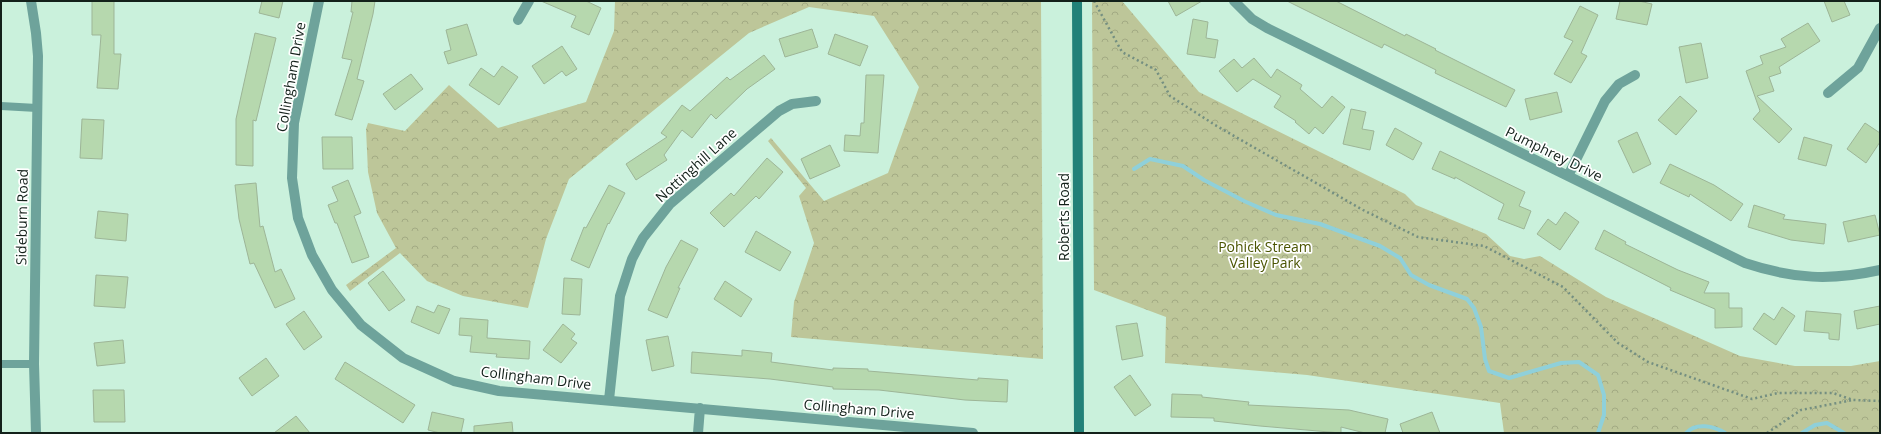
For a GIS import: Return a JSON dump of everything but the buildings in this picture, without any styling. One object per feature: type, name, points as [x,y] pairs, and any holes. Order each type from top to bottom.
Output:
[{"type":"main road","name":"Roberts Road","points":[[1076,1],[1079,433]]},
{"type":"street","name":"Sideburn Road","points":[[31,1],[38,56],[34,364],[36,433]]},
{"type":"street","name":"Collingham Drive","points":[[319,1],[294,123],[292,178],[298,218],[312,255],[332,290],[361,325],[403,358],[454,381],[499,391],[973,433]]},
{"type":"street","points":[[518,20],[529,1]]},
{"type":"street","name":"Pumphrey Drive","points":[[1234,1],[1252,19],[1267,28],[1746,263],[1768,271],[1794,276],[1823,278],[1854,276],[1880,270]]},
{"type":"street","points":[[1828,93],[1858,68],[1880,28]]},
{"type":"street","points":[[1568,176],[1605,101],[1619,84],[1635,74]]},
{"type":"street","name":"Nottinghill Lane","points":[[609,400],[620,296],[632,259],[643,238],[670,204],[779,111],[792,104],[816,101]]},
{"type":"street","points":[[698,433],[700,408]]},
{"type":"lane","points":[[1,106],[37,108]]},
{"type":"lane","points":[[1,364],[34,364]]},
{"type":"path","points":[[1094,1],[1122,52],[1156,70],[1170,96],[1215,125],[1363,210],[1418,237],[1484,246],[1563,287],[1618,343],[1648,362],[1752,399],[1778,393],[1833,393],[1854,400]]},
{"type":"path","points":[[1767,433],[1801,410],[1854,400],[1880,401]]},
{"type":"green space","points":[[615,1],[1041,1],[1043,359],[791,337],[794,302],[814,243],[799,196],[806,188],[768,141],[771,138],[824,201],[888,173],[919,87],[874,16],[809,7],[749,33],[569,179],[546,239],[528,308],[463,296],[427,281],[400,253],[350,291],[346,285],[396,248],[377,213],[368,172],[366,129],[368,123],[405,131],[449,85],[498,128],[586,102],[614,31]]},
{"type":"green space","name":"Pohick Stream Valley Park","points":[[1092,1],[1122,1],[1199,92],[1405,194],[1416,205],[1486,234],[1510,256],[1524,259],[1540,256],[1606,297],[1740,356],[1795,366],[1851,366],[1880,361],[1880,433],[1504,433],[1500,403],[1307,375],[1165,363],[1166,317],[1094,290]]},
{"type":"waterway","points":[[1134,169],[1150,159],[1183,166],[1204,180],[1244,201],[1276,215],[1320,224],[1380,246],[1400,258],[1411,275],[1429,285],[1467,299],[1474,308],[1481,327],[1485,359],[1489,371],[1509,378],[1561,363],[1579,362],[1598,375],[1604,395],[1604,415],[1598,433]]},
{"type":"waterway","points":[[1802,433],[1815,425],[1827,423],[1844,433]]},
{"type":"waterway","points":[[1686,433],[1695,427],[1700,426],[1716,428],[1725,433]]}]
